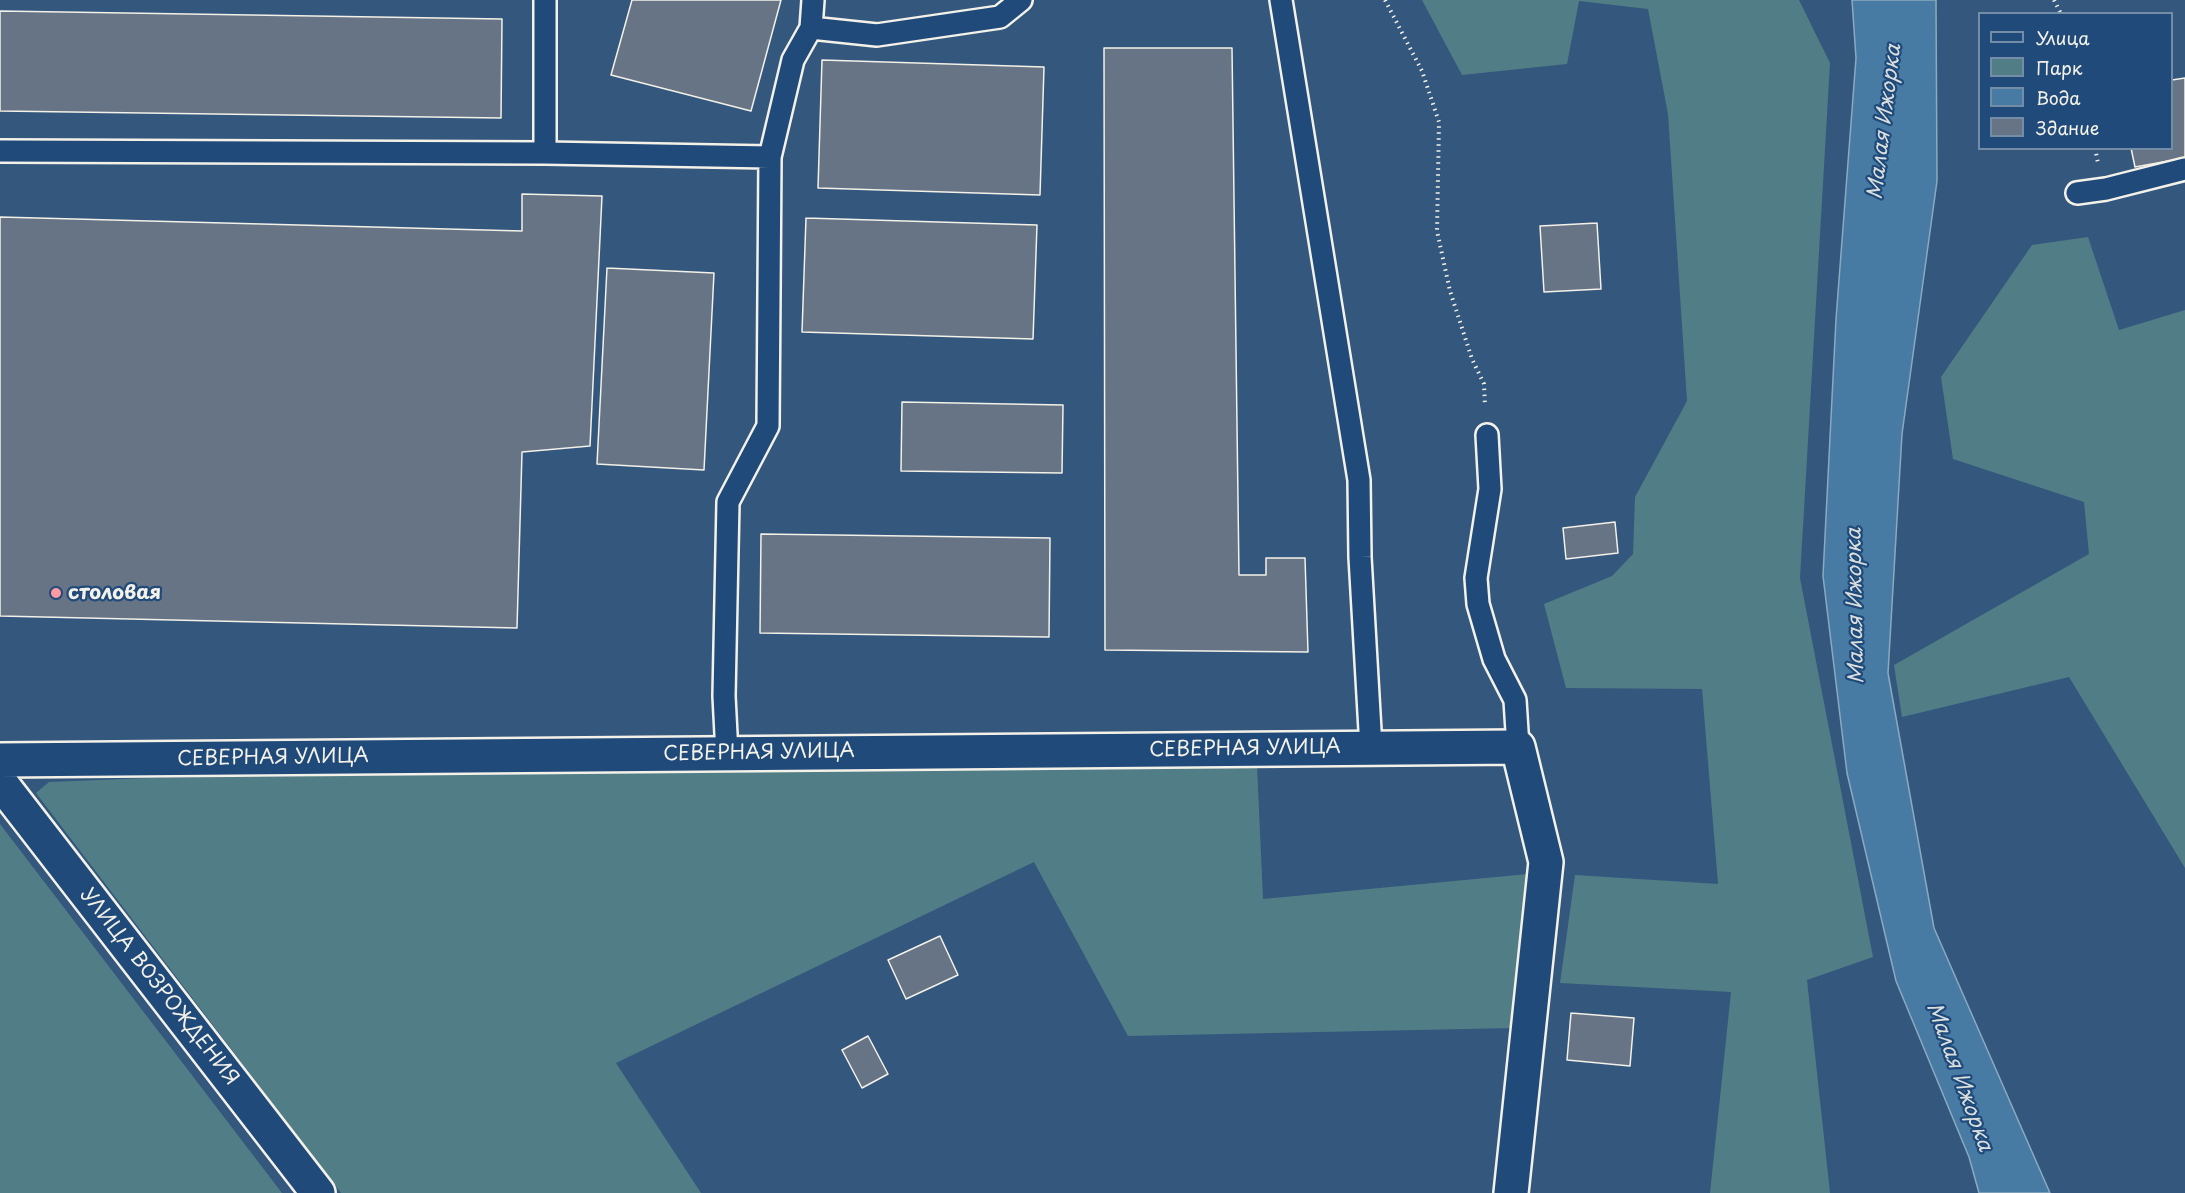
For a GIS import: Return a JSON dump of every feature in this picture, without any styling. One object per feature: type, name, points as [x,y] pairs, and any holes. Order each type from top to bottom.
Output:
[{"type":"street","name":"СЕВЕРНАЯ УЛИЦА","points":[[0,760],[1518,747]]},
{"type":"street","points":[[1510,1193],[1546,862],[1518,747]]},
{"type":"street","name":"УЛИЦА ВОЗРОЖДЕНИЯ","points":[[0,782],[318,1193]]},
{"type":"lane","points":[[544,0],[545,153]]},
{"type":"lane","points":[[727,753],[724,696],[728,502],[768,426],[770,157],[793,60],[811,28],[813,0]]},
{"type":"lane","points":[[811,28],[877,35],[1000,17],[1021,0]]},
{"type":"lane","points":[[1281,0],[1359,480],[1360,557],[1371,748]]},
{"type":"lane","points":[[0,151],[545,153],[770,157]]},
{"type":"lane","points":[[2077,193],[2106,189],[2185,169]]},
{"type":"lane","points":[[1487,435],[1490,489],[1476,578],[1479,604],[1494,659],[1515,700],[1518,747]]},
{"type":"path","points":[[1385,0],[1422,71],[1439,123],[1437,231],[1450,291],[1472,359],[1484,384],[1487,435]]},
{"type":"green space","points":[[1422,0],[1799,0],[1830,63],[1800,578],[1873,957],[1807,980],[1830,1193],[1710,1193],[1731,992],[1560,983],[1575,875],[1718,884],[1702,689],[1566,688],[1544,604],[1612,576],[1633,554],[1635,497],[1687,401],[1668,114],[1648,9],[1579,1],[1567,64],[1462,75]]},
{"type":"green space","points":[[2088,237],[2119,330],[2185,310],[2185,868],[2069,677],[1902,717],[1894,665],[2089,554],[2084,502],[1953,459],[1941,377],[2032,245]]},
{"type":"green space","points":[[1257,765],[1263,899],[1528,874],[1513,1028],[1128,1036],[1034,862],[616,1063],[701,1193],[341,1193],[36,793],[49,782],[148,778]]},
{"type":"green space","points":[[0,824],[282,1193],[0,1193]]},
{"type":"water","name":"Малая Ижорка","points":[[1852,0],[1936,0],[1937,181],[1902,434],[1888,673],[1934,928],[2050,1193],[1979,1193],[1969,1157],[1896,981],[1847,773],[1823,576],[1836,319],[1856,58]]},
{"type":"building","points":[[632,0],[781,0],[751,111],[611,75]]},
{"type":"building","points":[[0,11],[502,19],[501,118],[0,111]]},
{"type":"building","points":[[1104,48],[1232,48],[1239,575],[1266,575],[1266,558],[1305,558],[1308,652],[1105,650]]},
{"type":"building","points":[[822,60],[1044,67],[1040,195],[818,188]]},
{"type":"building","points":[[2185,78],[2185,158],[2135,167],[2131,150],[2173,150],[2173,80]]},
{"type":"building","points":[[522,194],[602,196],[590,446],[522,452],[517,628],[0,616],[0,217],[522,231]]},
{"type":"building","points":[[806,218],[1037,225],[1033,339],[802,332]]},
{"type":"building","points":[[1597,223],[1601,289],[1544,292],[1540,226]]},
{"type":"building","points":[[607,268],[714,273],[704,470],[597,464]]},
{"type":"building","points":[[902,402],[1063,405],[1062,473],[901,471]]},
{"type":"building","points":[[1615,522],[1618,553],[1566,559],[1563,528]]},
{"type":"building","points":[[761,534],[1050,538],[1049,637],[760,633]]},
{"type":"building","points":[[940,936],[958,975],[906,999],[888,960]]},
{"type":"building","points":[[1571,1013],[1634,1018],[1630,1066],[1567,1060]]},
{"type":"building","points":[[868,1036],[888,1074],[862,1088],[842,1050]]},
{"type":"place","name":"столовая","points":[[56,593]]}]
